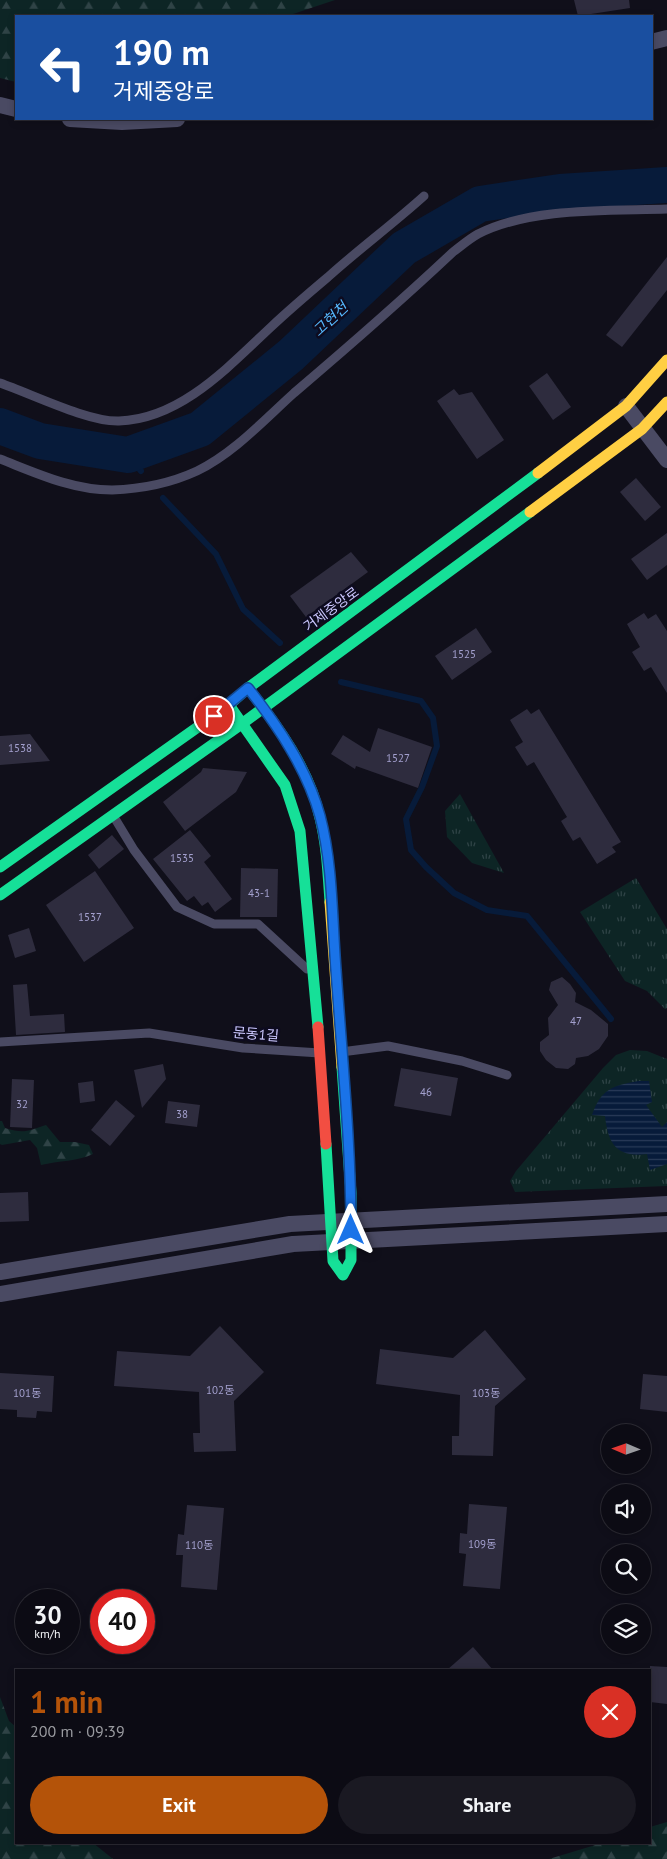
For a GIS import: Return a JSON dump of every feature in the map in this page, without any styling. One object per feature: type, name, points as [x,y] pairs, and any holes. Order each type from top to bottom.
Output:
[{"type":"main road","name":"거제중앙로","points":[[0,867],[229,706],[248,688],[346,618],[626,406],[667,360]]},
{"type":"main road","points":[[0,895],[264,708],[642,429],[667,402]]},
{"type":"main road","points":[[283,740],[279,720],[282,706],[300,681]]},
{"type":"main road","points":[[229,706],[263,751],[285,785],[300,831],[320,1053],[333,1261],[343,1275],[351,1260],[351,1220],[342,1051],[327,853],[320,816],[303,770],[264,708],[248,688]]},
{"type":"main road","points":[[183,765],[197,761],[225,744],[239,743],[263,751]]},
{"type":"street","points":[[653,42],[667,38]]},
{"type":"street","points":[[0,105],[15,109]]},
{"type":"street","points":[[87,120],[122,122],[159,120]]},
{"type":"street","points":[[626,406],[667,460]]},
{"type":"street","points":[[0,1272],[290,1224],[667,1204]]},
{"type":"street","points":[[0,1294],[293,1244],[667,1224]]},
{"type":"lane","points":[[0,384],[85,414],[117,421],[143,419],[200,390],[234,364],[271,327],[329,275],[424,196]]},
{"type":"lane","points":[[0,459],[79,487],[112,490],[141,488],[174,479],[197,470],[257,428],[453,252],[476,235],[514,222],[560,212],[667,209]]},
{"type":"lane","points":[[112,814],[134,850],[177,907],[214,924],[258,924],[313,974]]},
{"type":"lane","name":"문동1길","points":[[0,1042],[149,1033],[243,1048],[320,1053],[388,1046],[462,1061],[506,1075]]},
{"type":"green space","points":[[0,0],[335,0],[290,15],[15,15],[15,82],[0,78]]},
{"type":"green space","points":[[460,794],[504,873],[472,863],[447,837],[445,811]]},
{"type":"green space","points":[[636,878],[667,929],[667,1008],[665,1009],[647,991],[625,981],[580,912]]},
{"type":"green space","points":[[630,1050],[647,1051],[667,1059],[667,1186],[515,1192],[510,1181],[516,1171],[603,1068],[616,1055]]},
{"type":"green space","points":[[0,1121],[2,1121],[5,1128],[17,1131],[30,1130],[46,1125],[60,1142],[75,1142],[89,1145],[93,1154],[82,1158],[41,1165],[37,1148],[30,1140],[0,1144]]},
{"type":"green space","points":[[0,1697],[9,1721],[15,1726],[15,1844],[94,1844],[113,1859],[0,1859]]},
{"type":"green space","points":[[667,1822],[667,1859],[549,1859],[599,1844],[651,1844],[651,1827]]},
{"type":"water","points":[[638,1081],[649,1081],[652,1102],[646,1105],[662,1127],[667,1122],[667,1164],[650,1170],[647,1154],[628,1154],[621,1151],[612,1141],[606,1126],[605,1116],[592,1115],[599,1099],[609,1090]]},
{"type":"building","points":[[574,0],[629,0],[630,8],[578,15]]},
{"type":"building","points":[[667,257],[667,290],[622,347],[606,335]]},
{"type":"building","points":[[547,373],[571,407],[553,420],[529,386]]},
{"type":"building","points":[[454,389],[459,395],[472,392],[504,440],[477,459],[437,401]]},
{"type":"building","points":[[636,478],[661,507],[645,521],[620,492]]},
{"type":"building","points":[[667,533],[667,565],[647,580],[631,559]]},
{"type":"building","points":[[351,552],[368,572],[306,617],[290,596]]},
{"type":"building","points":[[644,613],[648,619],[656,614],[667,631],[667,693],[651,667],[644,671],[632,652],[640,647],[627,624]]},
{"type":"building","points":[[476,628],[492,652],[452,680],[435,656]]},
{"type":"building","points":[[527,709],[531,714],[539,709],[621,842],[612,847],[616,852],[597,864],[580,837],[573,841],[561,821],[567,817],[534,762],[527,766],[515,747],[523,742],[510,720]]},
{"type":"building","points":[[378,728],[432,747],[418,788],[356,766],[355,769],[331,754],[343,735],[370,752]]},
{"type":"building","points":[[30,734],[50,761],[0,765],[0,736]]},
{"type":"building","points":[[203,768],[247,772],[236,792],[185,831],[163,802],[201,772]]},
{"type":"building","points":[[190,830],[211,856],[204,862],[232,899],[215,912],[208,902],[202,906],[194,896],[187,901],[153,859]]},
{"type":"building","points":[[112,835],[124,849],[99,869],[88,855]]},
{"type":"building","points":[[241,868],[278,869],[277,917],[240,917]]},
{"type":"building","points":[[95,871],[134,928],[84,962],[46,905]]},
{"type":"building","points":[[29,928],[36,951],[15,958],[8,935]]},
{"type":"building","points":[[562,977],[576,993],[575,1002],[591,1010],[608,1024],[608,1036],[599,1049],[588,1056],[576,1058],[575,1064],[568,1069],[556,1068],[546,1060],[540,1051],[540,1042],[549,1035],[548,1018],[558,1005],[549,990],[551,982]]},
{"type":"building","points":[[27,984],[30,1016],[64,1014],[65,1032],[16,1035],[13,985]]},
{"type":"building","points":[[163,1064],[166,1079],[142,1108],[134,1070]]},
{"type":"building","points":[[401,1068],[458,1078],[451,1116],[394,1106]]},
{"type":"building","points":[[12,1079],[34,1080],[32,1128],[10,1127]]},
{"type":"building","points":[[93,1081],[95,1101],[80,1103],[78,1083]]},
{"type":"building","points":[[116,1100],[135,1116],[110,1146],[91,1130]]},
{"type":"building","points":[[168,1101],[200,1105],[197,1127],[165,1123]]},
{"type":"building","points":[[28,1192],[29,1221],[0,1222],[0,1193]]},
{"type":"building","points":[[220,1326],[264,1372],[234,1401],[236,1451],[194,1452],[193,1433],[200,1433],[199,1392],[114,1386],[117,1351],[190,1356]]},
{"type":"building","points":[[485,1330],[526,1379],[495,1406],[493,1456],[452,1455],[452,1436],[459,1436],[460,1395],[376,1384],[380,1349],[453,1358]]},
{"type":"building","points":[[0,1373],[54,1376],[52,1412],[37,1411],[36,1418],[17,1417],[17,1410],[0,1409]]},
{"type":"building","points":[[643,1374],[667,1376],[667,1412],[640,1409]]},
{"type":"building","points":[[469,1504],[507,1507],[500,1589],[463,1586],[466,1554],[459,1553],[460,1533],[467,1534]]},
{"type":"building","points":[[187,1505],[224,1508],[217,1590],[181,1587],[183,1555],[176,1555],[178,1534],[184,1535]]},
{"type":"building","points":[[473,1647],[492,1669],[448,1669]]},
{"type":"building","points":[[650,1666],[667,1667],[667,1704],[651,1702]]},
{"type":"waterway","name":"고현천","points":[[0,426],[40,441],[128,455],[200,429],[291,355],[404,248],[480,204],[560,192],[667,185]]},
{"type":"waterway","points":[[128,455],[141,471]]},
{"type":"waterway","points":[[163,498],[216,554],[243,609],[280,643]]},
{"type":"waterway","points":[[341,682],[421,701],[433,718],[437,746],[422,787],[406,819],[411,850],[454,893],[487,910],[527,916],[611,1019]]},
{"type":"traffic: fast","points":[[0,867],[229,705],[248,688],[538,473]]},
{"type":"traffic: fast","points":[[0,895],[243,723],[530,512]]},
{"type":"traffic: fast","points":[[248,688],[292,750],[309,783],[322,828],[327,860],[330,902]]},
{"type":"traffic: fast","points":[[229,705],[285,785],[300,831],[318,1027]]},
{"type":"traffic: fast","points":[[326,1144],[333,1261],[343,1275],[351,1260],[351,1193],[342,1067]]},
{"type":"traffic: slow","points":[[538,473],[626,406],[667,360]]},
{"type":"traffic: slow","points":[[530,512],[642,429],[667,402]]},
{"type":"traffic: slow","points":[[330,902],[342,1067]]},
{"type":"traffic: jam","points":[[318,1027],[326,1144]]},
{"type":"route","points":[[214,716],[229,706],[248,688],[264,708],[303,770],[320,816],[327,853],[342,1051],[351,1193],[351,1230]]}]
